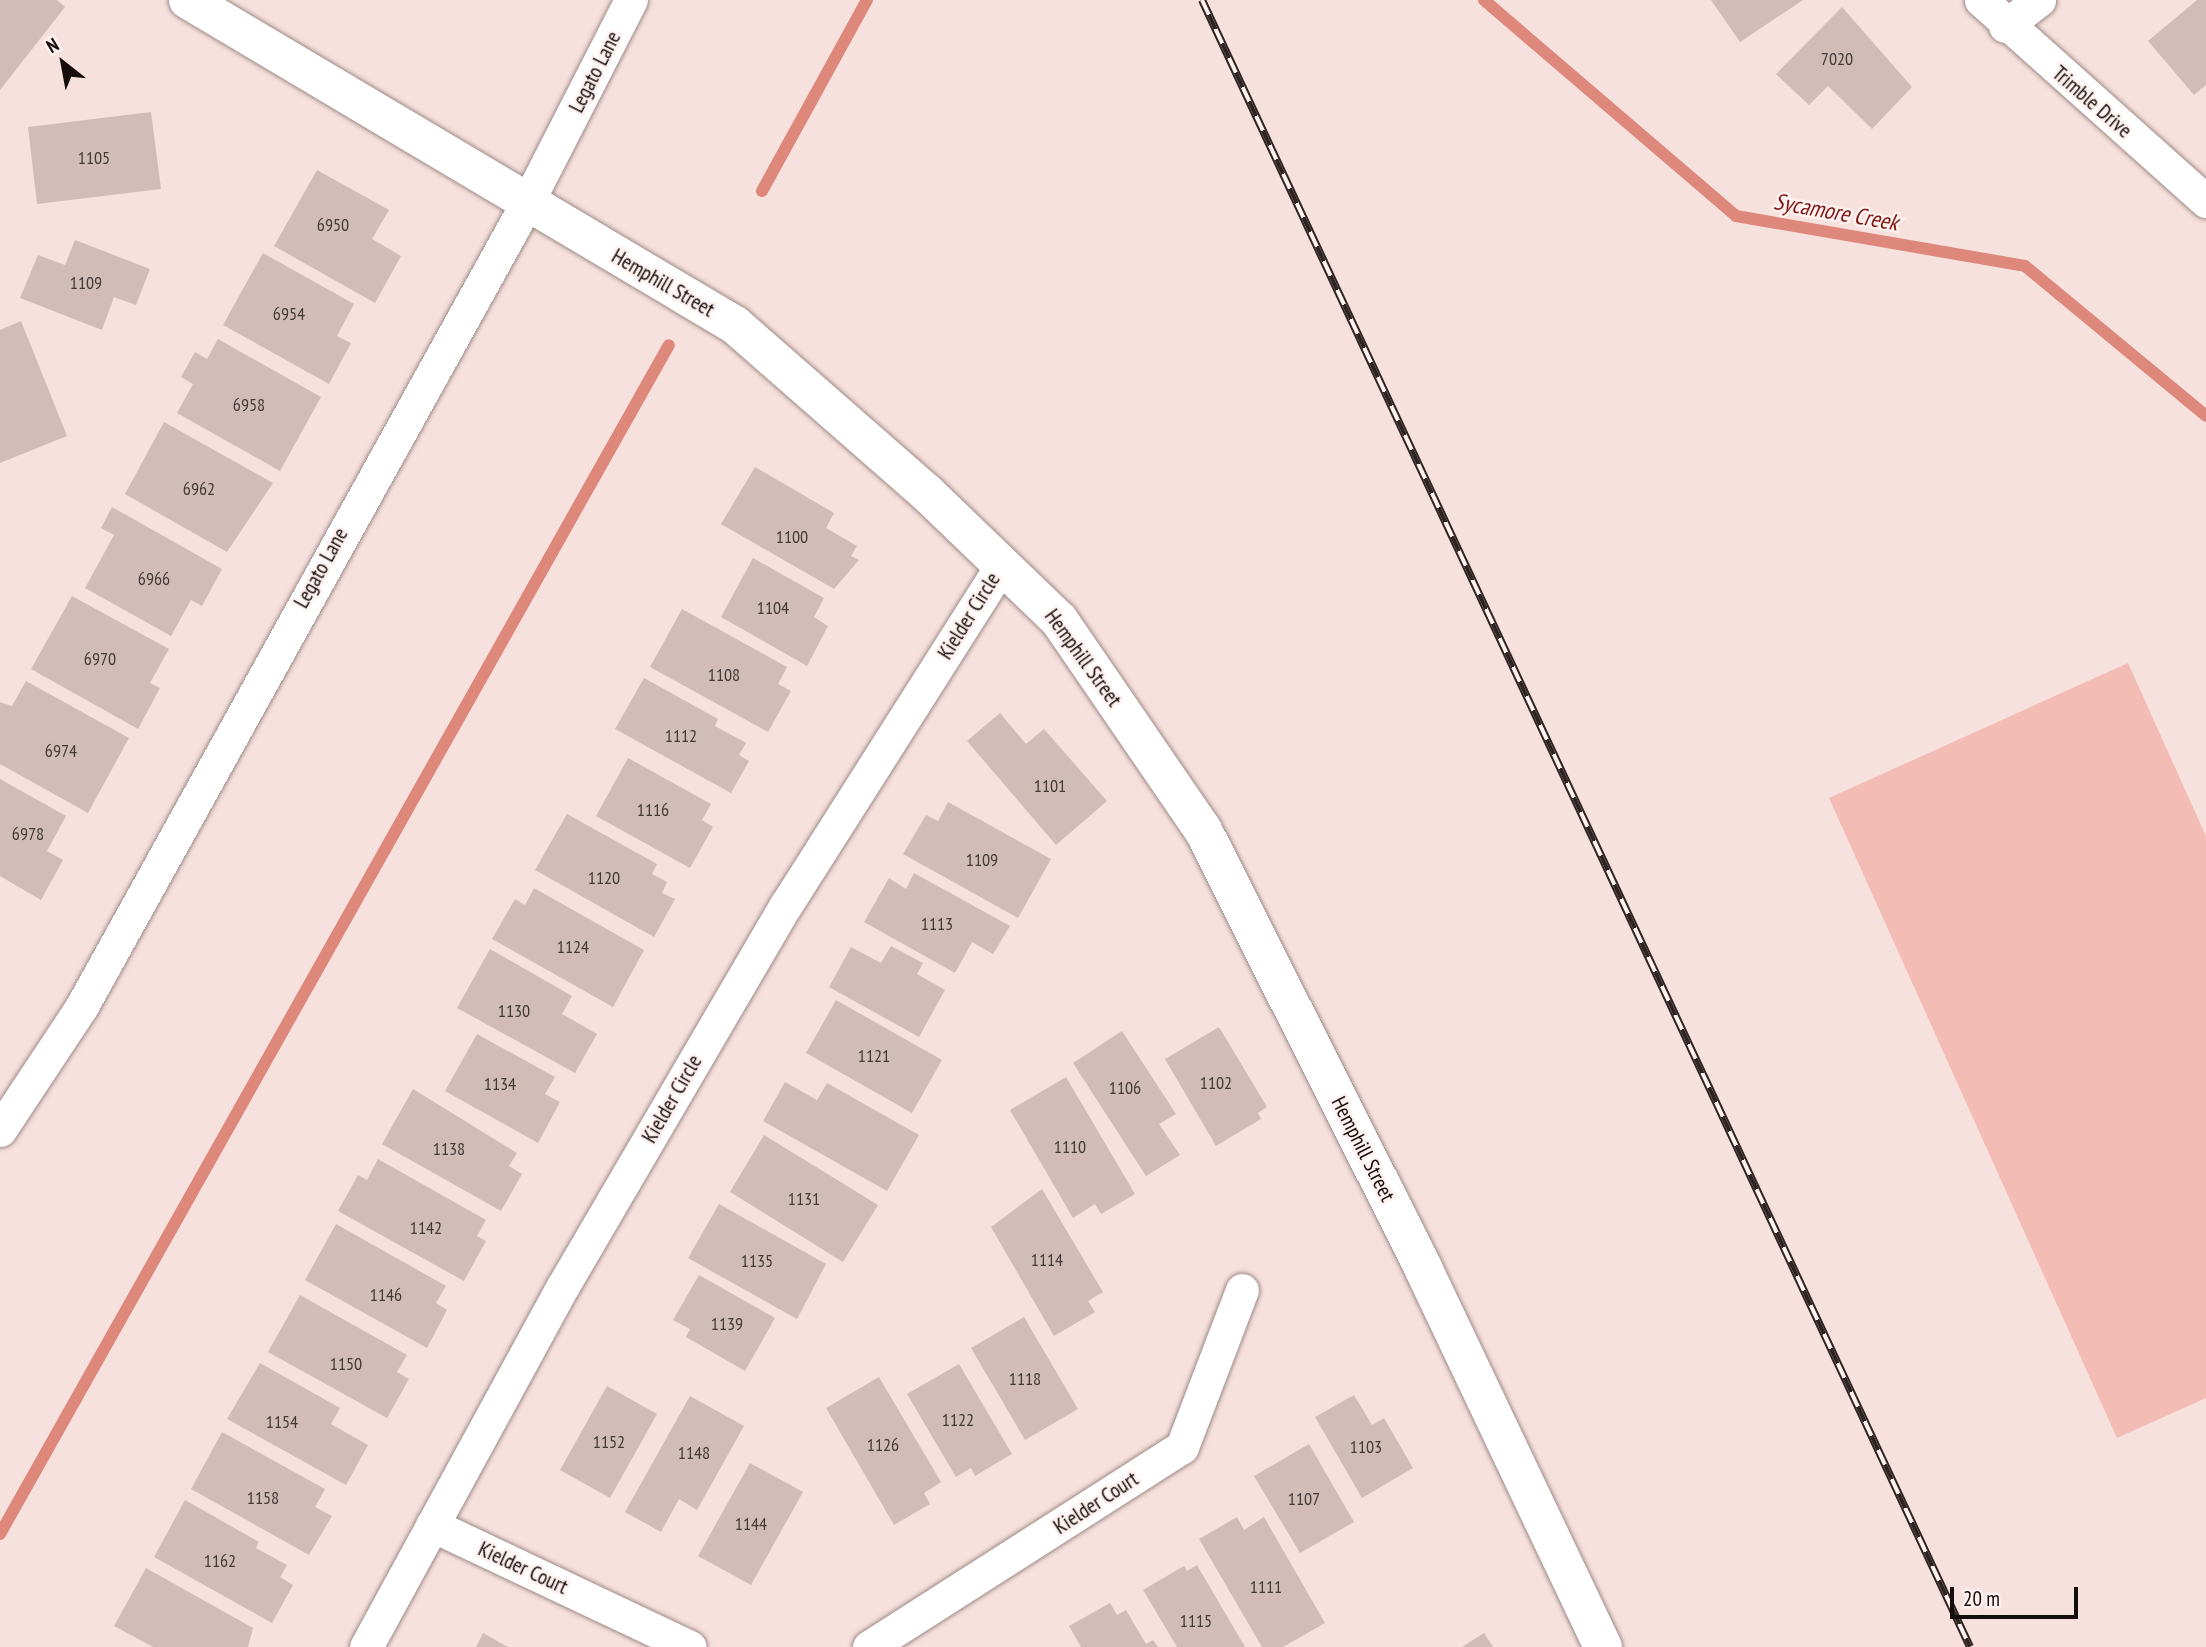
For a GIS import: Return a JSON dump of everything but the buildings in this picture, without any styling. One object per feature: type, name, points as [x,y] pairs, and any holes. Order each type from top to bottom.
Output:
[{"type":"street","name":"Hemphill Street","points":[[188,0],[527,204],[735,325],[1002,565],[1059,620],[1203,830],[1424,1270],[1603,1647]]},
{"type":"street","name":"Legato Lane","points":[[0,1130],[82,1006],[527,204],[631,0]]},
{"type":"street","name":"Trimble Drive","points":[[1981,0],[2005,26],[2206,201]]},
{"type":"street","points":[[2005,26],[2039,0]]},
{"type":"street","name":"Kielder Circle","points":[[366,1647],[432,1525],[786,905],[1002,565]]},
{"type":"street","name":"Kielder Court","points":[[869,1647],[1182,1447],[1242,1290]]},
{"type":"street","name":"Kielder Court","points":[[432,1525],[690,1647]]},
{"type":"shaded area","points":[[2128,663],[2206,836],[2206,1398],[2117,1438],[1829,798]]},
{"type":"waterway","points":[[762,191],[867,0]]},
{"type":"waterway","name":"Sycamore Creek","points":[[1484,0],[1736,216],[2025,266],[2206,416]]},
{"type":"waterway","points":[[0,1534],[669,345]]},
{"type":"railway","points":[[1202,0],[1970,1647]]}]
